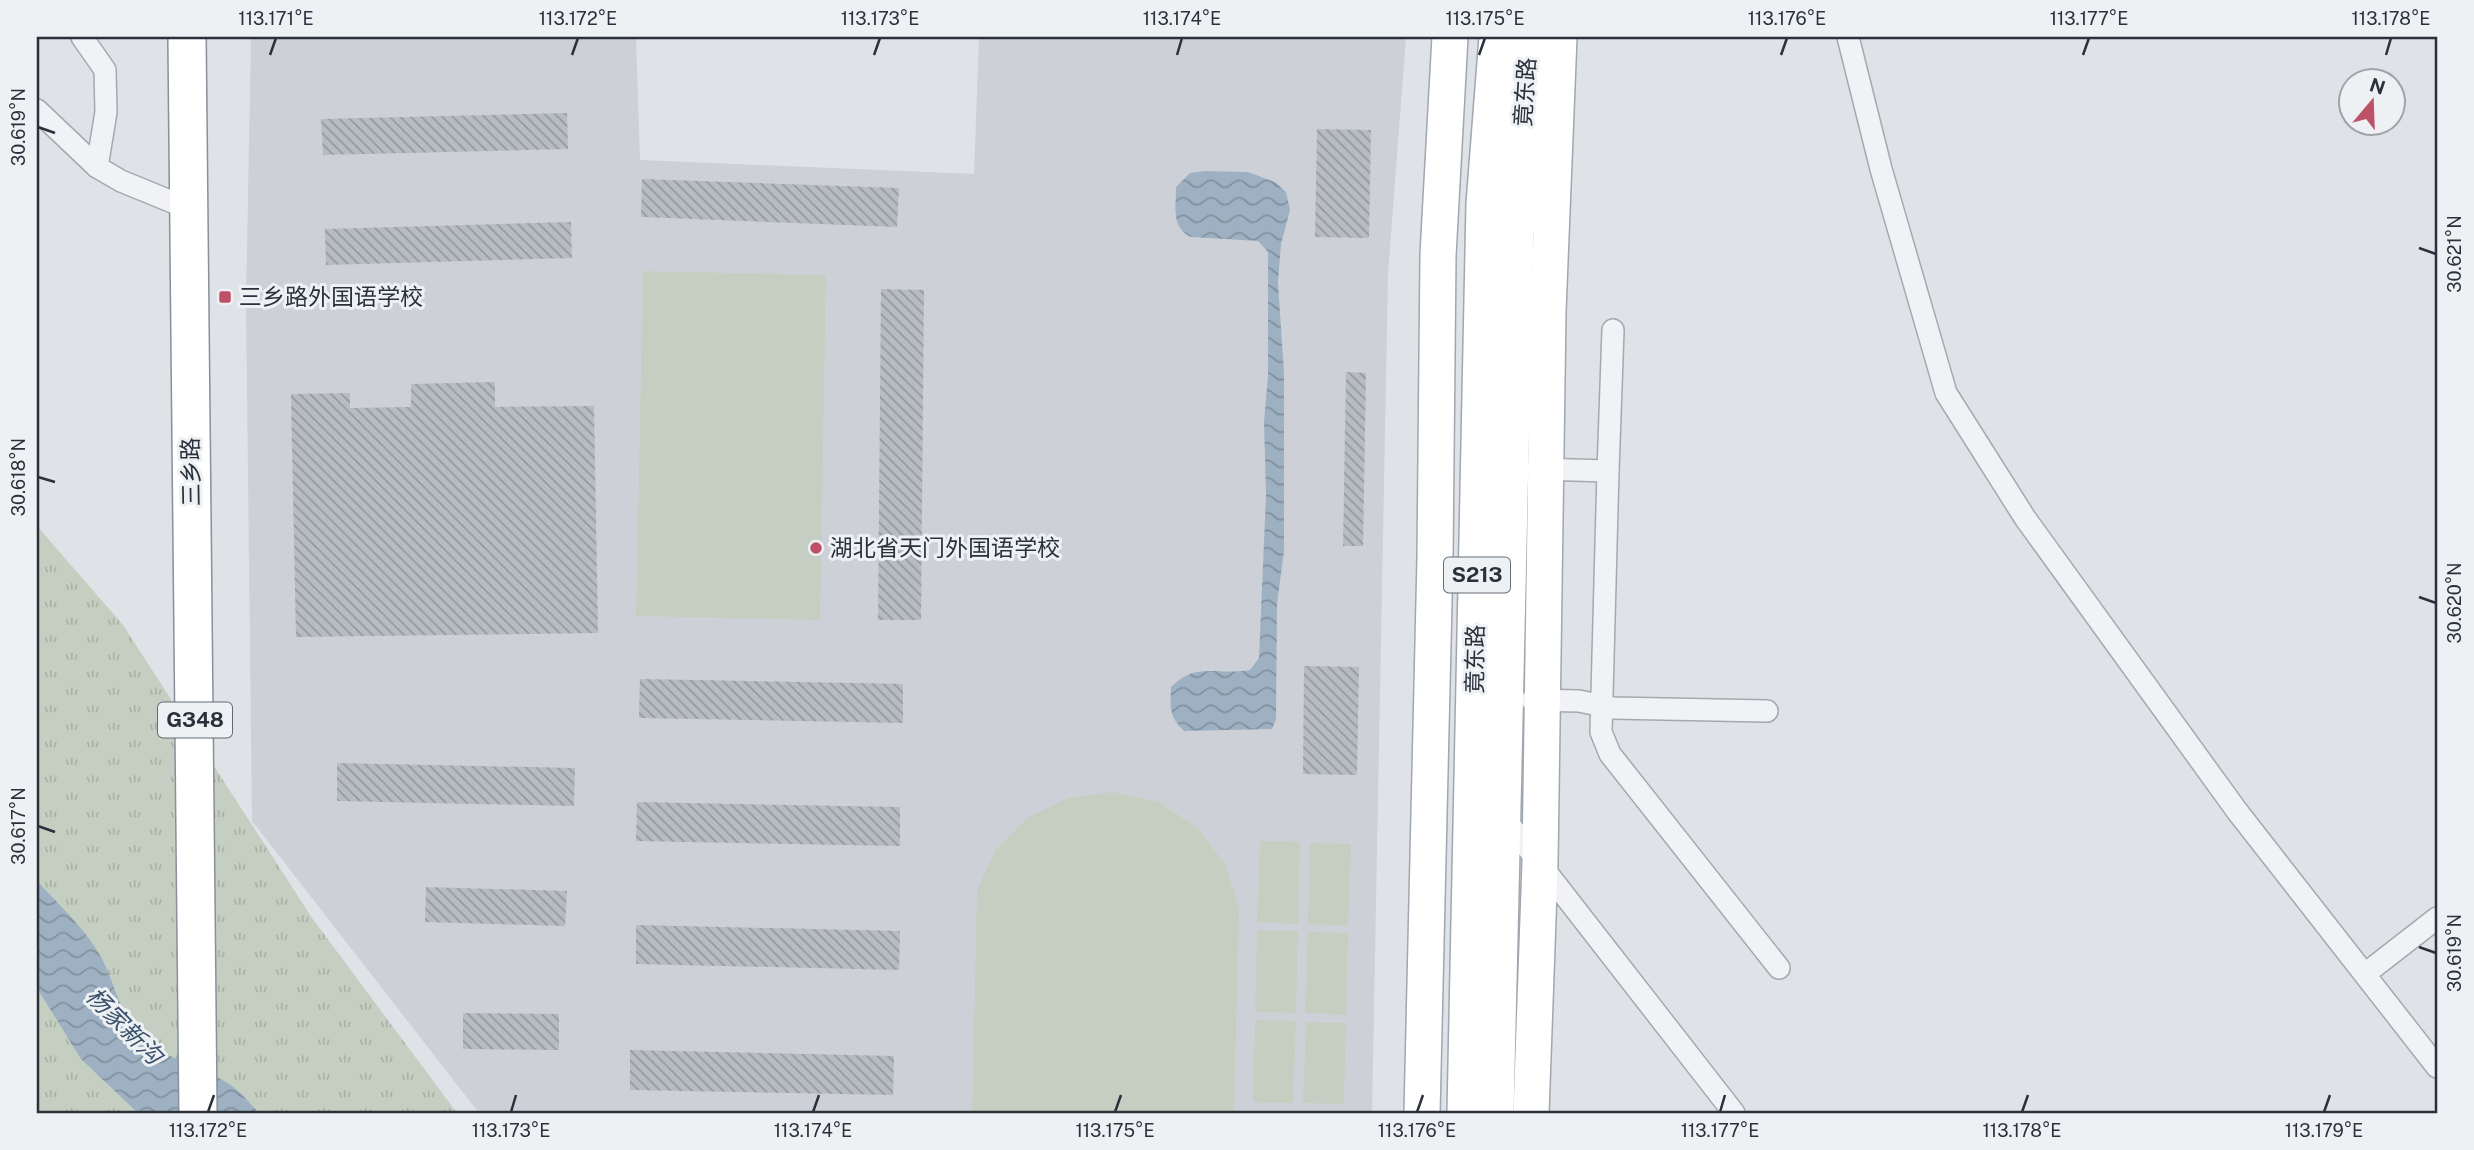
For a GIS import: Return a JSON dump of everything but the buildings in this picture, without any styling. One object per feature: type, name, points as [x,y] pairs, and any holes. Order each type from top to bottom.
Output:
[{"type":"highway","name":"三乡路","points":[[187,37],[187,208],[198,907],[198,1113]]},
{"type":"main road","points":[[1422,1113],[1435,558],[1438,255],[1450,37]]},
{"type":"main road","name":"竟东路","points":[[1496,1113],[1487,814],[1484,204],[1497,37]]},
{"type":"main road","name":"竟东路","points":[[1465,1113],[1487,814],[1505,699],[1516,236],[1529,37]]},
{"type":"main road","points":[[1531,1113],[1540,863],[1552,189],[1559,37]]},
{"type":"street","points":[[82,37],[105,69],[106,112],[97,167]]},
{"type":"street","points":[[1848,37],[1881,169],[1946,393],[2025,518],[2237,811],[2437,1067]]},
{"type":"street","points":[[37,110],[97,167],[121,181],[187,208]]},
{"type":"street","points":[[1614,330],[1601,732],[1610,754],[1779,968]]},
{"type":"street","points":[[1510,468],[1608,471]]},
{"type":"street","points":[[1505,699],[1579,701],[1602,706],[1767,711]]},
{"type":"street","points":[[1487,814],[1540,863],[1734,1113]]},
{"type":"street","points":[[2365,974],[2437,918]]},
{"type":"shaded area","name":"湖北省天门外国语学校","points":[[251,37],[636,37],[640,160],[974,174],[979,37],[1406,37],[1388,274],[1372,1113],[479,1113],[252,821],[246,303]]},
{"type":"green space","points":[[643,271],[826,275],[820,620],[636,616]]},
{"type":"green space","points":[[37,526],[123,625],[312,918],[457,1113],[37,1113]]},
{"type":"green space","points":[[1113,792],[1158,802],[1197,827],[1225,864],[1239,908],[1234,1113],[972,1113],[977,890],[995,851],[1027,818],[1068,798]]},
{"type":"green space","points":[[1260,841],[1300,842],[1298,924],[1257,922]]},
{"type":"green space","points":[[1310,843],[1351,844],[1348,926],[1308,924]]},
{"type":"green space","points":[[1257,930],[1298,931],[1296,1013],[1255,1012]]},
{"type":"green space","points":[[1308,932],[1348,933],[1346,1015],[1305,1013]]},
{"type":"green space","points":[[1255,1020],[1296,1021],[1293,1103],[1253,1102]]},
{"type":"green space","points":[[1306,1022],[1346,1023],[1344,1104],[1303,1103]]},
{"type":"water","points":[[1248,172],[1275,182],[1286,192],[1290,210],[1281,244],[1278,282],[1284,373],[1284,551],[1277,604],[1276,719],[1272,729],[1184,731],[1173,716],[1171,706],[1171,687],[1189,674],[1250,670],[1259,658],[1266,495],[1264,422],[1268,375],[1268,252],[1258,241],[1191,237],[1180,228],[1175,209],[1176,187],[1190,173]]},
{"type":"water","name":"杨家新沟","points":[[37,881],[96,948],[125,1014],[136,1031],[166,1054],[229,1084],[259,1113],[138,1113],[81,1059],[37,988]]},
{"type":"place","name":"三乡路外国语学校","points":[[225,297]]},
{"type":"place","name":"湖北省天门外国语学校","points":[[816,548]]}]
